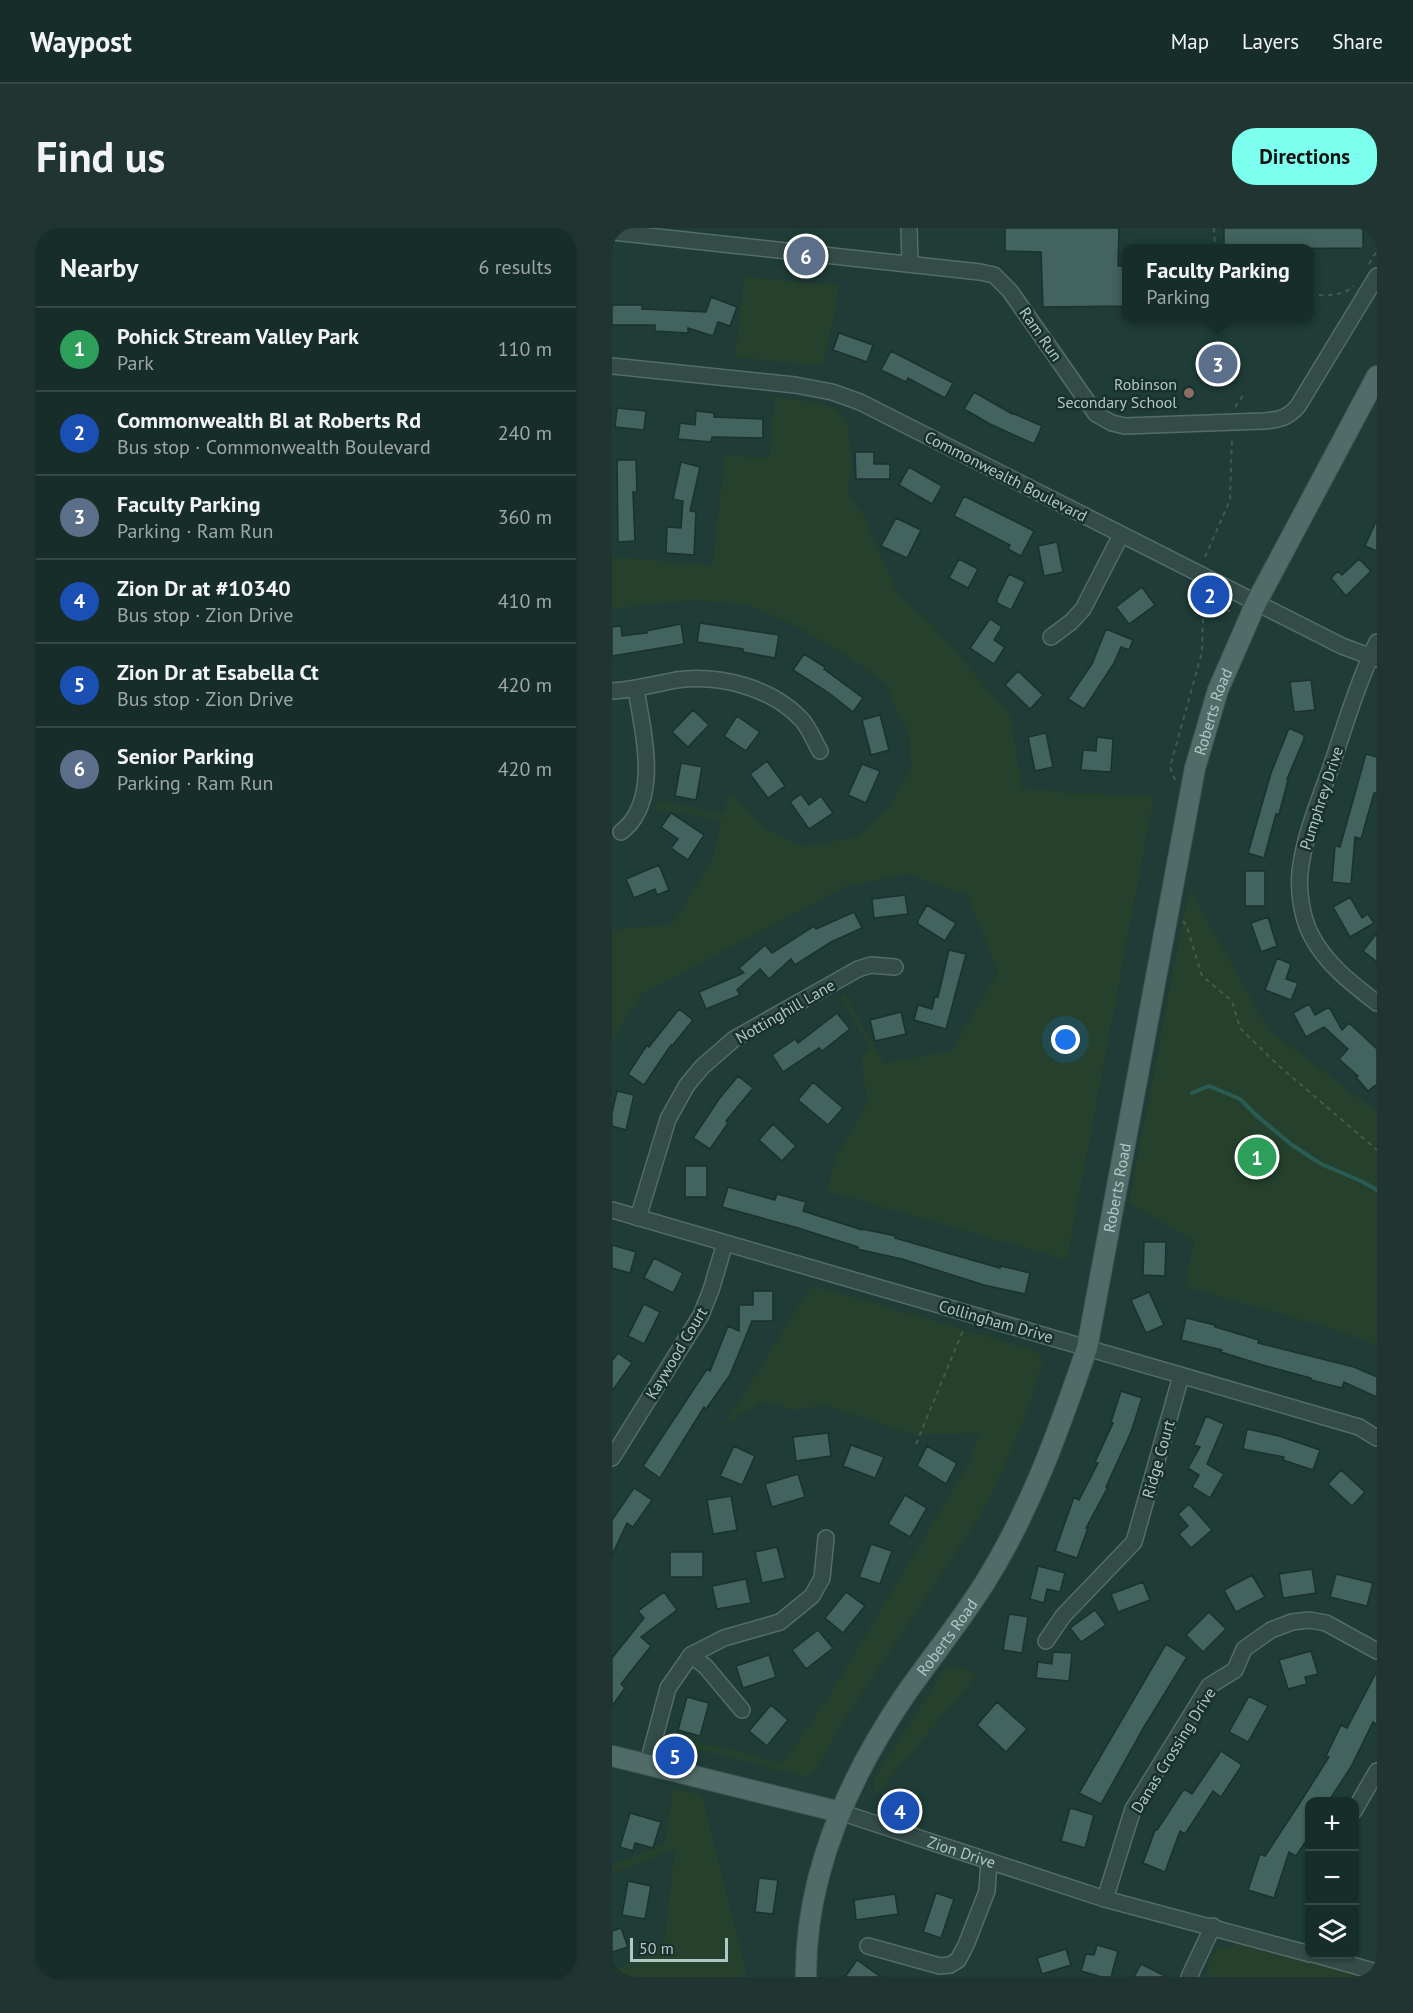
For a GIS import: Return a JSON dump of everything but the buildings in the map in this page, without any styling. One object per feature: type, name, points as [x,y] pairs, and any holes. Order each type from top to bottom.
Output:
[{"type":"main road","name":"Roberts Road","points":[[806,1977],[809,1926],[816,1880],[840,1812],[858,1772],[881,1733],[984,1584],[1032,1496],[1062,1422],[1087,1348],[1195,768],[1206,727],[1218,690],[1256,603],[1377,376]]},
{"type":"main road","name":"Zion Drive","points":[[612,1756],[840,1812]]},
{"type":"street","points":[[909,228],[910,264]]},
{"type":"street","name":"Ram Run","points":[[612,232],[994,275],[1010,291],[1096,414],[1112,423],[1125,426],[1233,423],[1276,420],[1290,415],[1372,272]]},
{"type":"street","name":"Commonwealth Boulevard","points":[[612,366],[795,385],[832,392],[860,402],[1342,646],[1373,658]]},
{"type":"street","points":[[1051,638],[1083,609],[1121,535]]},
{"type":"street","name":"Pumphrey Drive","points":[[1377,642],[1310,827],[1300,875],[1304,915],[1311,934],[1335,969],[1377,1003]]},
{"type":"street","points":[[612,691],[694,679],[722,681],[747,687],[774,699],[798,716],[820,751]]},
{"type":"street","points":[[621,832],[636,816],[645,780],[646,752],[636,689]]},
{"type":"street","name":"Nottinghill Lane","points":[[638,1218],[668,1119],[687,1085],[702,1067],[734,1039],[858,969],[871,965],[895,967]]},
{"type":"street","name":"Collingham Drive","points":[[612,1210],[1359,1426],[1377,1438]]},
{"type":"street","name":"Kaywood Court","points":[[612,1458],[701,1315],[725,1243]]},
{"type":"street","name":"Ridge Court","points":[[1046,1641],[1063,1616],[1134,1542],[1181,1376]]},
{"type":"street","points":[[648,1763],[668,1688],[691,1655],[724,1638],[780,1622],[812,1596],[822,1578],[826,1538]]},
{"type":"street","name":"Danas Crossing Drive","points":[[1105,1899],[1133,1809],[1209,1686],[1235,1670],[1244,1649],[1271,1630],[1292,1622],[1309,1620],[1326,1623],[1377,1651]]},
{"type":"street","points":[[691,1655],[706,1666],[742,1710]]},
{"type":"street","points":[[1359,1803],[1376,1775]]},
{"type":"street","name":"Zion Drive","points":[[840,1812],[1105,1899],[1305,1952]]},
{"type":"street","points":[[868,1946],[940,1966],[950,1965],[958,1960],[966,1946],[987,1891],[989,1861]]},
{"type":"street","points":[[1189,1977],[1213,1926]]},
{"type":"street","name":"Zion Drive","points":[[1329,1959],[1377,1972]]},
{"type":"path","points":[[1215,228],[1215,244]]},
{"type":"path","points":[[1372,272],[1377,251]]},
{"type":"path","points":[[1314,296],[1337,295],[1347,292],[1356,284]]},
{"type":"path","points":[[1205,557],[1230,500],[1233,409],[1244,394]]},
{"type":"path","points":[[1178,787],[1170,767],[1202,652],[1203,615],[1210,599],[1236,615]]},
{"type":"path","points":[[1169,910],[1185,922],[1202,976],[1232,1001],[1240,1028],[1278,1065],[1377,1150]]},
{"type":"path","points":[[916,1444],[970,1314]]},
{"type":"green space","points":[[744,277],[840,286],[823,366],[735,357]]},
{"type":"green space","points":[[775,397],[806,401],[837,409],[848,425],[852,469],[847,495],[862,512],[898,595],[929,621],[1011,716],[1022,788],[1067,793],[1154,797],[1067,1260],[827,1191],[836,1157],[867,1103],[861,1055],[870,1049],[841,996],[845,994],[884,1064],[952,1050],[998,972],[967,895],[906,874],[844,887],[641,995],[612,1041],[612,930],[672,924],[712,860],[722,820],[656,809],[657,801],[723,813],[730,792],[767,830],[805,846],[856,837],[888,807],[911,769],[909,731],[895,709],[886,684],[846,655],[798,627],[747,604],[690,600],[612,609],[612,558],[712,566],[725,455],[769,459]]},
{"type":"green space","points":[[1189,888],[1269,1030],[1377,1112],[1377,1345],[1320,1325],[1185,1287],[1194,1242],[1129,1202]]},
{"type":"green space","points":[[812,1285],[1034,1350],[1040,1355],[1042,1363],[1014,1445],[976,1523],[842,1724],[816,1769],[809,1776],[802,1776],[670,1744],[660,1735],[664,1732],[674,1739],[739,1751],[782,1764],[830,1695],[970,1461],[979,1433],[913,1435],[823,1405],[797,1410],[761,1402],[724,1425]]},
{"type":"green space","points":[[948,1665],[978,1674],[876,1795],[873,1785],[875,1776]]},
{"type":"green space","points":[[673,1789],[702,1795],[747,1977],[612,1977],[612,1972],[664,1944],[675,1849],[613,1873],[612,1865],[665,1843]]},
{"type":"green space","points":[[1234,1941],[1358,1975],[1357,1977],[1204,1977],[1216,1951],[1220,1948],[1232,1947]]},
{"type":"waterway","points":[[1192,1093],[1209,1086],[1240,1099],[1292,1145],[1321,1164],[1377,1190]]},
{"type":"place","name":"Senior Parking","points":[[806,256]]},
{"type":"place","name":"Faculty Parking","points":[[1218,364]]},
{"type":"place","name":"Robinson Secondary School","points":[[1189,393]]},
{"type":"place","name":"Commonwealth Bl at Roberts Rd","points":[[1210,595]]},
{"type":"place","name":"Pohick Stream Valley Park","points":[[1257,1157]]},
{"type":"place","name":"Zion Dr at Esabella Ct","points":[[675,1756]]},
{"type":"place","name":"Zion Dr at #10340","points":[[900,1811]]}]
